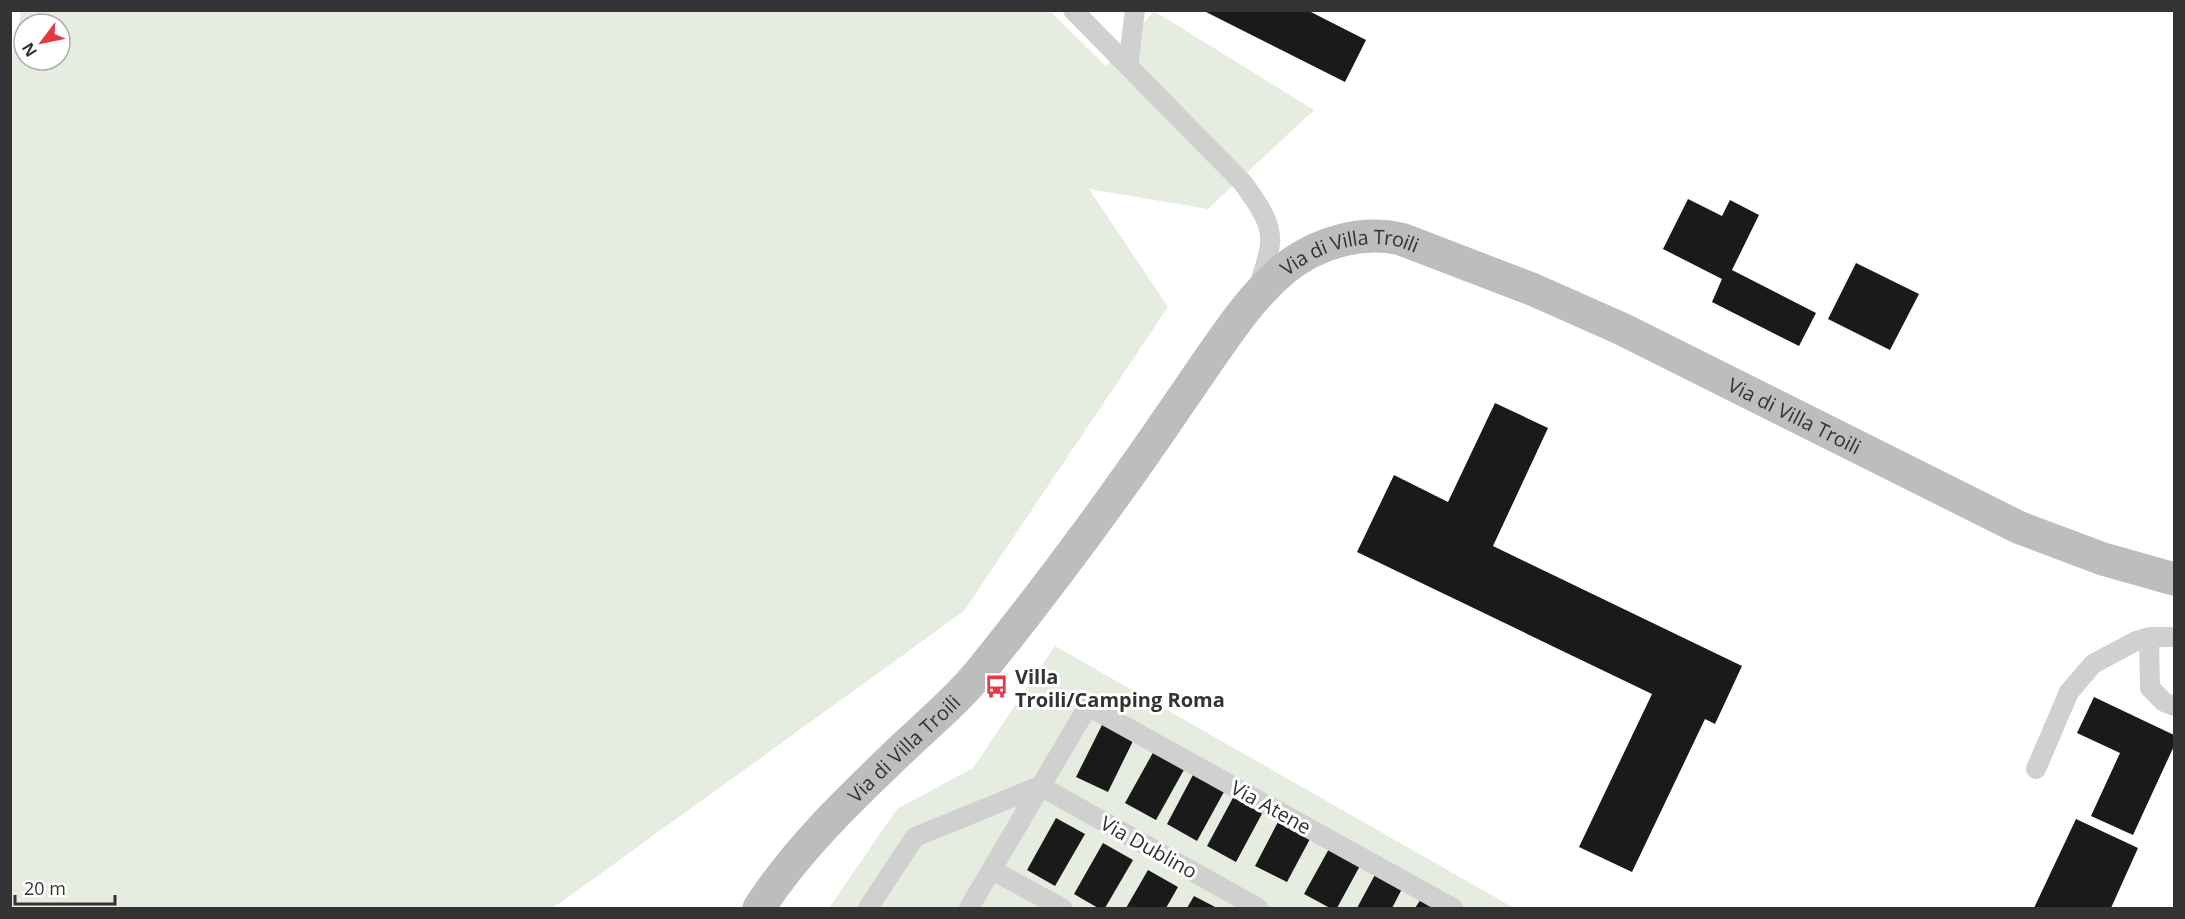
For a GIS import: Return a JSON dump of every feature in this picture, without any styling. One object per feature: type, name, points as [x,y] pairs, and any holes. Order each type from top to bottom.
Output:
[{"type":"street","name":"Via di Villa Troili","points":[[759,909],[782,876],[824,825],[952,702],[983,668],[1113,499],[1256,295],[1296,260],[1336,242],[1366,235],[1382,235],[1401,239],[1534,290],[1622,329],[2018,527],[2103,559],[2175,579]]},
{"type":"lane","points":[[1073,10],[1243,183],[1263,215],[1269,230],[1270,244],[1256,295]]},
{"type":"lane","points":[[1128,66],[1135,10]]},
{"type":"lane","points":[[2149,637],[2150,688],[2164,702],[2175,706]]},
{"type":"lane","points":[[2036,769],[2069,692],[2093,664],[2136,641],[2149,637],[2175,637]]},
{"type":"lane","name":"Via Atene","points":[[1040,786],[1088,706],[1453,909]]},
{"type":"lane","points":[[969,909],[1040,786]]},
{"type":"lane","points":[[868,909],[915,837],[1040,786]]},
{"type":"lane","name":"Via Dublino","points":[[1040,786],[1258,909]]},
{"type":"lane","points":[[992,870],[1062,909]]},
{"type":"shaded area","points":[[21,11],[1050,11],[1106,66],[1154,11],[1314,110],[1208,209],[1089,189],[1168,307],[964,611],[553,908],[11,908],[10,321],[12,319],[10,68],[12,58],[12,72],[72,72],[72,12]]},
{"type":"shaded area","points":[[1055,646],[1514,908],[829,908],[897,809],[973,768]]},
{"type":"building","points":[[1202,10],[1307,10],[1366,40],[1345,82]]},
{"type":"building","points":[[1688,199],[1722,216],[1730,200],[1759,215],[1732,270],[1816,313],[1799,346],[1712,302],[1722,279],[1663,249]]},
{"type":"building","points":[[1856,263],[1919,294],[1890,350],[1828,319]]},
{"type":"building","points":[[1495,403],[1548,428],[1493,546],[1742,666],[1715,724],[1705,719],[1632,872],[1579,847],[1652,694],[1357,552],[1394,475],[1448,502]]},
{"type":"building","points":[[2094,697],[2174,735],[2174,746],[2133,835],[2091,816],[2120,753],[2077,733]]},
{"type":"building","points":[[1103,723],[1134,739],[1108,792],[1076,777]]},
{"type":"building","points":[[1155,749],[1186,766],[1156,820],[1125,803]]},
{"type":"building","points":[[1194,773],[1225,790],[1197,841],[1167,824]]},
{"type":"building","points":[[1235,794],[1264,810],[1236,862],[1207,846]]},
{"type":"building","points":[[1056,818],[1085,834],[1055,886],[1027,870]]},
{"type":"building","points":[[2076,819],[2138,848],[2111,908],[2034,908]]},
{"type":"building","points":[[1279,820],[1311,837],[1287,882],[1255,866]]},
{"type":"building","points":[[1103,843],[1133,860],[1105,908],[1098,908],[1074,894]]},
{"type":"building","points":[[1330,847],[1361,864],[1337,908],[1330,908],[1304,894]]},
{"type":"building","points":[[1148,870],[1178,887],[1166,908],[1126,908]]},
{"type":"building","points":[[1376,873],[1403,887],[1392,908],[1357,908]]},
{"type":"building","points":[[1194,896],[1217,908],[1187,908]]},
{"type":"building","points":[[1421,899],[1438,908],[1415,908]]},
{"type":"place","name":"Villa Troili/Camping Roma","points":[[997,687]]}]
